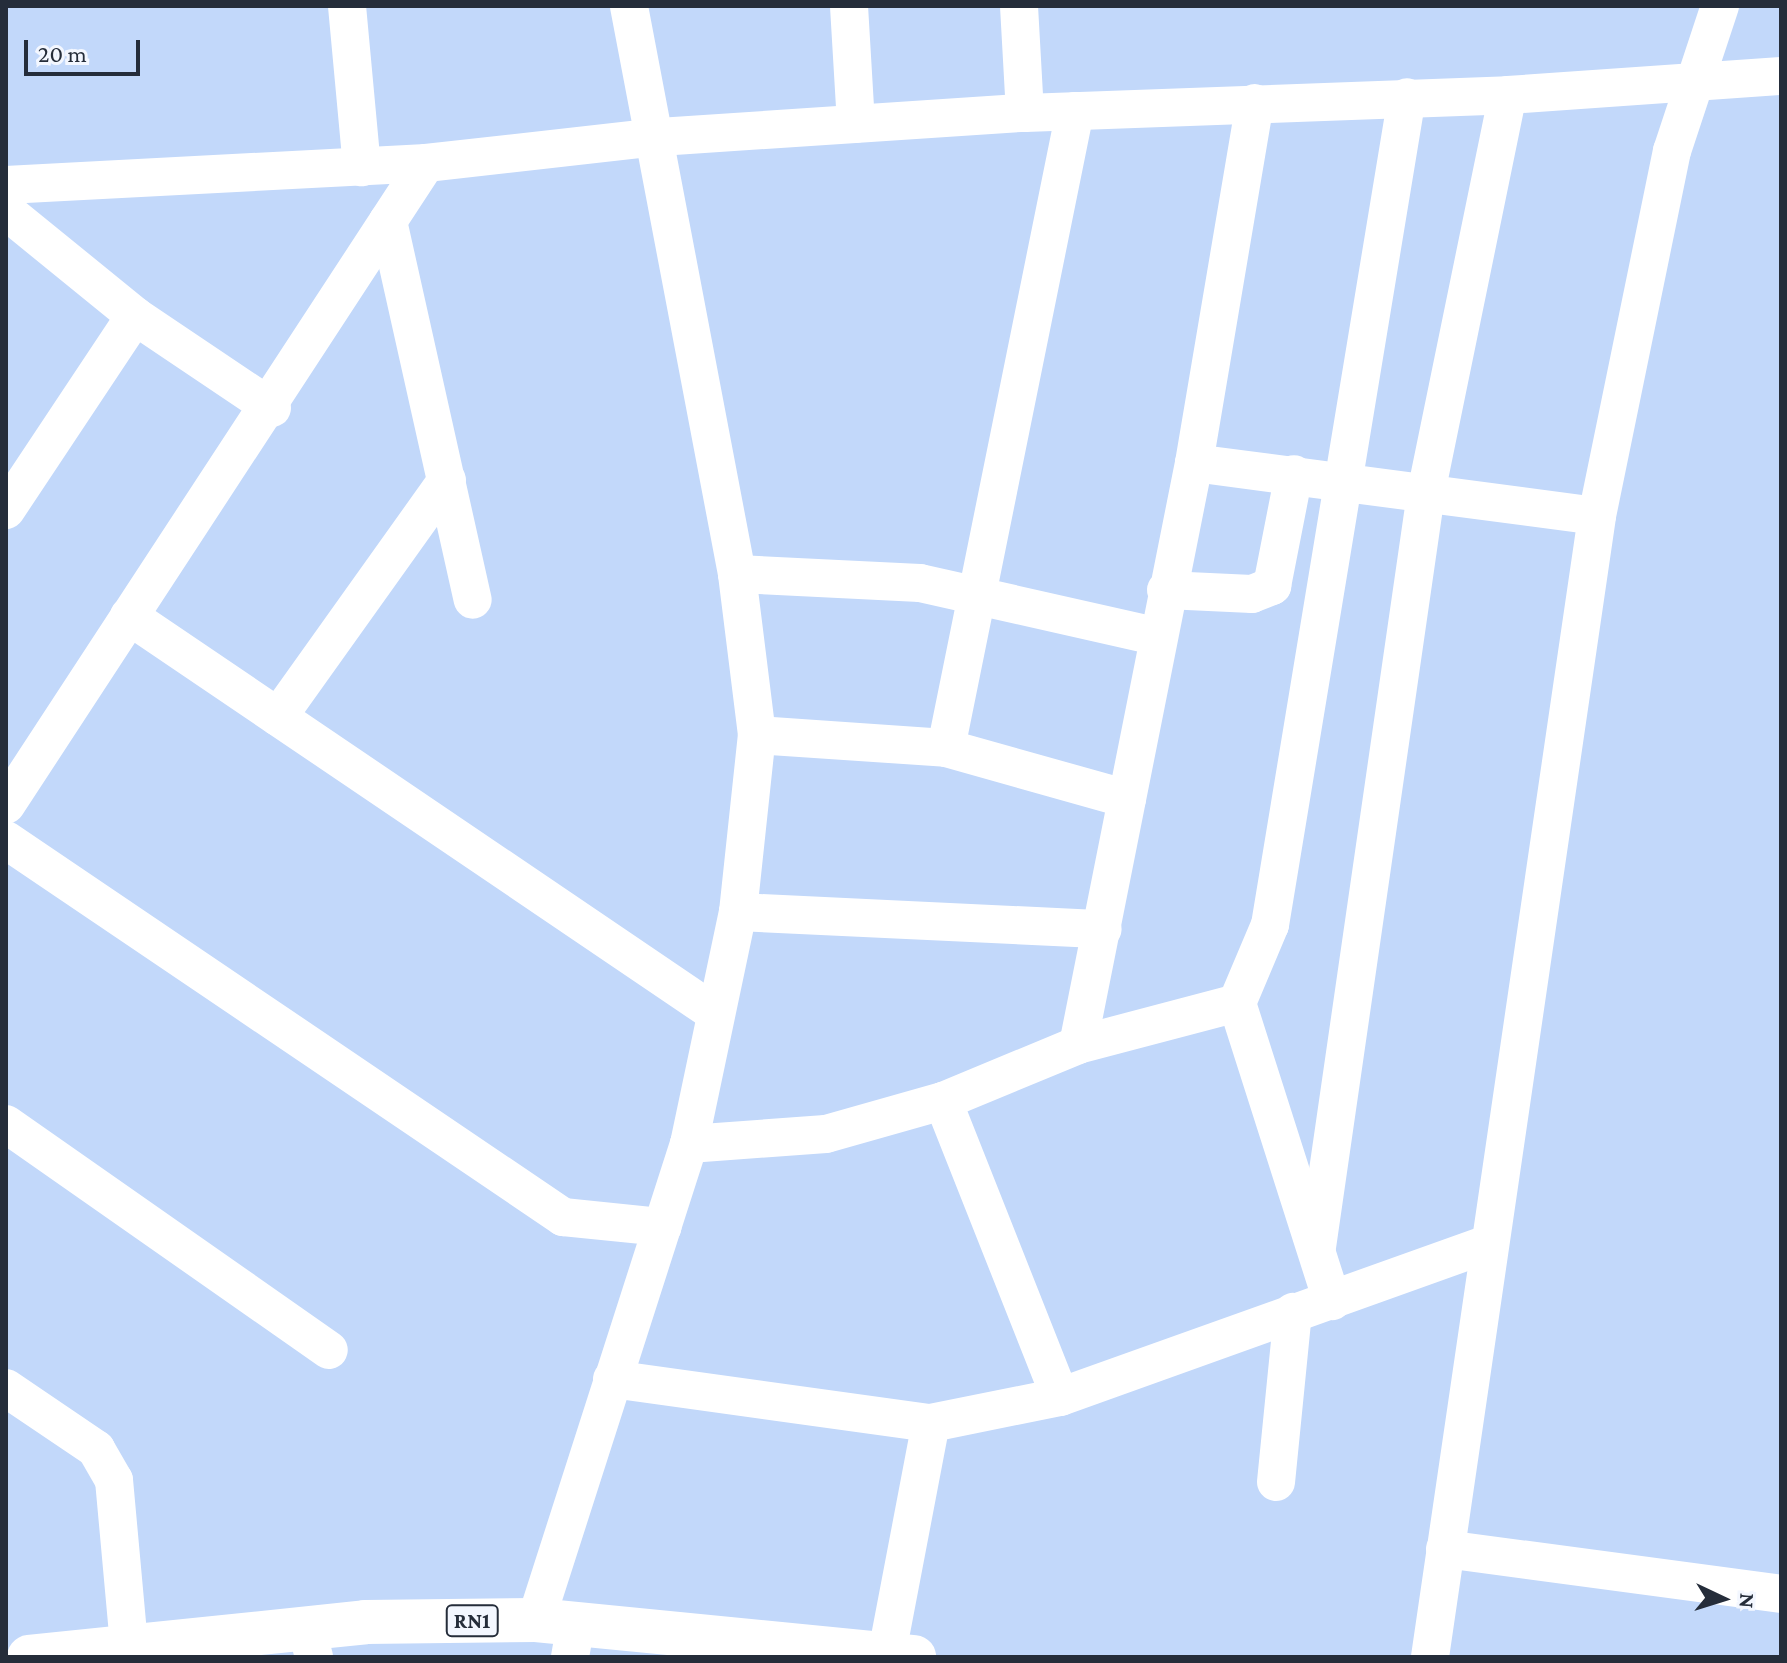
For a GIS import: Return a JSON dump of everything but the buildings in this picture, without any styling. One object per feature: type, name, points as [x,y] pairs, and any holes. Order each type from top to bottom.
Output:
[{"type":"main road","name":"RN1","points":[[29,1657],[129,1646],[561,1633],[905,1656]]},
{"type":"street","points":[[347,6],[362,167]]},
{"type":"street","points":[[561,1633],[612,1379],[689,1144],[738,912],[757,735],[737,574],[659,137],[629,6]]},
{"type":"street","points":[[849,6],[856,124]]},
{"type":"street","points":[[1019,6],[1025,113]]},
{"type":"street","points":[[1430,1657],[1597,516],[1672,151],[1720,6]]},
{"type":"street","points":[[7,210],[362,167],[426,163],[659,137],[1025,113],[1508,95],[1781,76]]},
{"type":"street","points":[[1317,1247],[1426,493],[1508,95]]},
{"type":"street","points":[[1332,1301],[1237,1003],[1270,925],[1338,480],[1407,97]]},
{"type":"street","points":[[1078,1045],[1103,929],[1156,636],[1194,463],[1255,103]]},
{"type":"street","points":[[946,748],[1075,111]]},
{"type":"street","points":[[6,805],[129,616],[272,408],[426,163]]},
{"type":"street","points":[[7,210],[135,316],[272,408]]},
{"type":"street","points":[[388,221],[473,600]]},
{"type":"street","points":[[6,510],[135,316]]},
{"type":"street","points":[[1194,463],[1597,516]]},
{"type":"street","points":[[1166,590],[1252,594],[1272,586],[1294,474]]},
{"type":"street","points":[[278,717],[447,480]]},
{"type":"street","points":[[737,574],[851,575],[975,597],[1156,636]]},
{"type":"street","points":[[129,616],[715,1013]]},
{"type":"street","points":[[757,735],[946,748],[1127,799]]},
{"type":"street","points":[[6,840],[563,1217],[662,1227]]},
{"type":"street","points":[[738,912],[1103,929]]},
{"type":"street","points":[[689,1144],[826,1134],[943,1101],[1078,1045],[1237,1003]]},
{"type":"street","points":[[943,1101],[1060,1397]]},
{"type":"street","points":[[6,1124],[329,1350]]},
{"type":"street","points":[[612,1379],[931,1423],[1060,1397],[1489,1243]]},
{"type":"street","points":[[1276,1482],[1293,1312]]},
{"type":"street","points":[[6,1388],[96,1449],[114,1480],[129,1646]]},
{"type":"street","points":[[905,1656],[931,1423]]},
{"type":"street","points":[[1445,1549],[1781,1594]]}]
